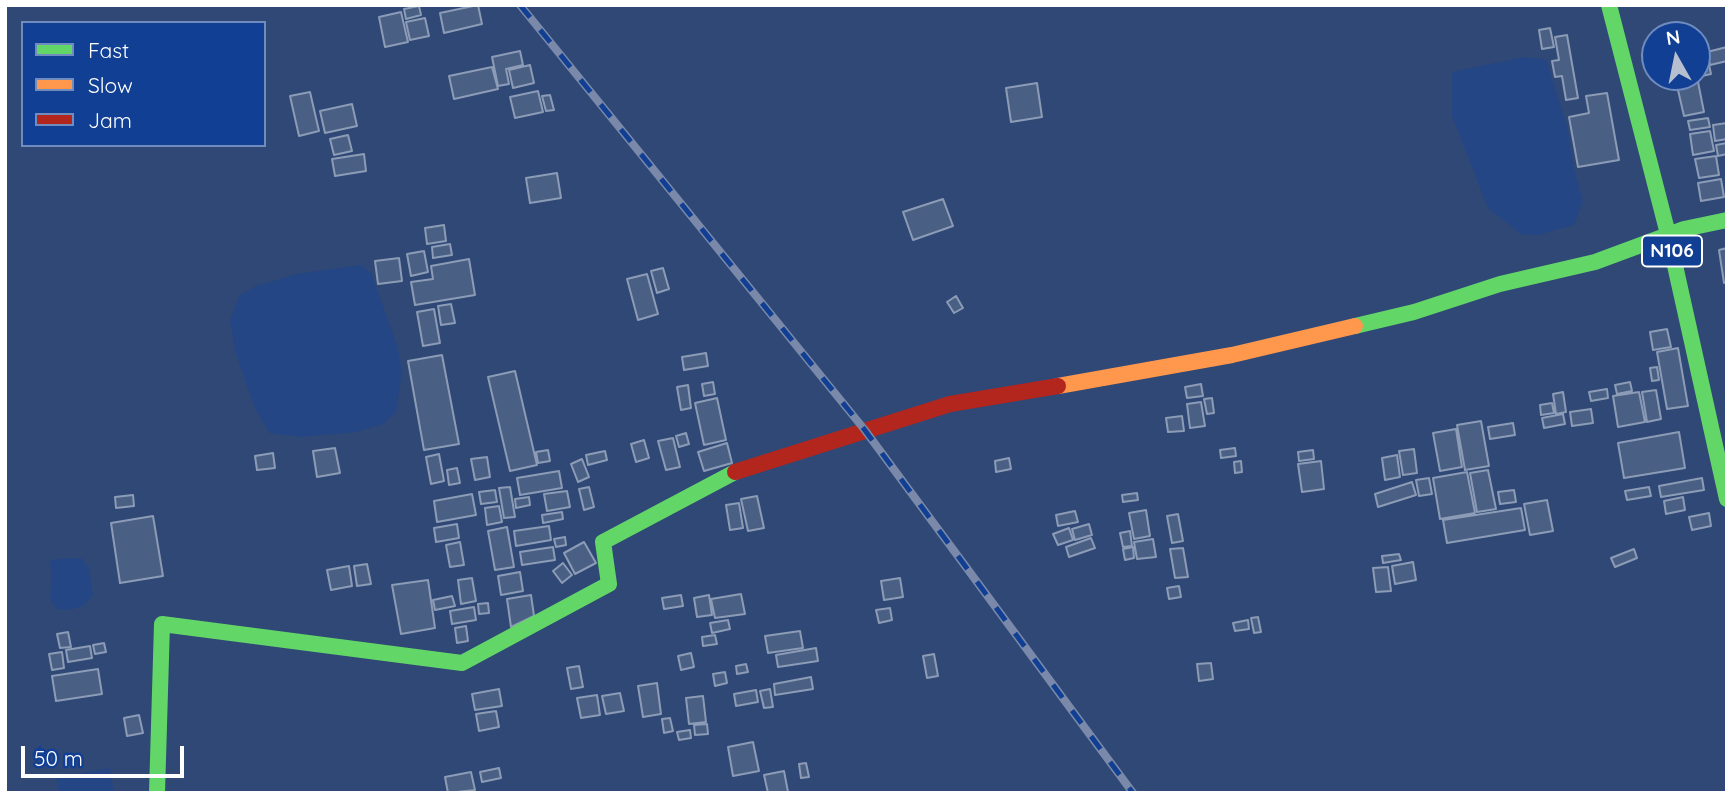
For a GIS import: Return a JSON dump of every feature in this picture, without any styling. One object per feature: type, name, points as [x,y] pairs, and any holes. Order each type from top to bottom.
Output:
[{"type":"main road","name":"N106","points":[[1609,5],[1680,230],[1727,499]]},
{"type":"main road","points":[[157,793],[162,624],[462,663],[609,584],[603,542],[744,468],[950,404],[1232,355],[1414,312],[1500,284],[1595,262],[1680,230],[1727,220]]},
{"type":"water","points":[[1524,57],[1546,60],[1567,126],[1573,165],[1583,202],[1574,225],[1538,235],[1521,234],[1488,208],[1452,116],[1452,72]]},
{"type":"water","points":[[361,265],[371,273],[398,348],[402,372],[396,412],[383,424],[356,432],[301,437],[269,433],[254,406],[236,353],[230,321],[239,296],[256,286],[297,274]]},
{"type":"water","points":[[81,558],[89,568],[93,596],[83,606],[69,610],[57,609],[50,599],[52,574],[49,561]]},
{"type":"water","points":[[110,768],[114,793],[59,793],[56,778]]},
{"type":"building","points":[[478,5],[482,24],[444,33],[440,13]]},
{"type":"building","points":[[419,6],[421,15],[406,19],[404,9]]},
{"type":"building","points":[[401,12],[408,42],[385,47],[379,17]]},
{"type":"building","points":[[425,18],[429,36],[410,40],[406,22]]},
{"type":"building","points":[[1550,28],[1554,47],[1542,49],[1539,30]]},
{"type":"building","points":[[1567,35],[1578,98],[1566,100],[1562,76],[1555,77],[1552,61],[1559,60],[1555,37]]},
{"type":"building","points":[[1727,47],[1727,61],[1711,65],[1711,51]]},
{"type":"building","points":[[520,51],[523,65],[506,69],[509,84],[498,86],[492,57]]},
{"type":"building","points":[[530,65],[534,83],[513,88],[509,70]]},
{"type":"building","points":[[492,67],[498,89],[454,99],[449,76]]},
{"type":"building","points":[[1037,83],[1042,117],[1011,122],[1006,88]]},
{"type":"building","points":[[538,91],[543,112],[515,118],[510,97]]},
{"type":"building","points":[[1678,91],[1700,91],[1704,112],[1684,116]]},
{"type":"building","points":[[310,92],[319,131],[299,136],[290,96]]},
{"type":"building","points":[[1607,93],[1619,160],[1578,167],[1569,117],[1589,113],[1586,96]]},
{"type":"building","points":[[550,95],[554,110],[546,111],[542,96]]},
{"type":"building","points":[[352,104],[357,126],[325,133],[320,111]]},
{"type":"building","points":[[1708,118],[1710,127],[1690,130],[1688,121]]},
{"type":"building","points":[[1727,123],[1727,139],[1715,141],[1713,125]]},
{"type":"building","points":[[1710,131],[1714,151],[1693,155],[1690,134]]},
{"type":"building","points":[[348,135],[352,151],[334,155],[330,139]]},
{"type":"building","points":[[1727,143],[1727,154],[1718,156],[1716,145]]},
{"type":"building","points":[[364,154],[366,171],[335,176],[332,159]]},
{"type":"building","points":[[1716,156],[1719,175],[1699,178],[1695,159]]},
{"type":"building","points":[[557,173],[561,198],[530,203],[526,178]]},
{"type":"building","points":[[1721,179],[1724,197],[1701,201],[1698,183]]},
{"type":"building","points":[[943,199],[953,226],[913,240],[903,212]]},
{"type":"building","points":[[444,225],[446,241],[427,244],[425,228]]},
{"type":"building","points":[[450,244],[452,255],[433,258],[432,247]]},
{"type":"building","points":[[1727,248],[1727,282],[1724,283],[1719,250]]},
{"type":"building","points":[[424,251],[428,272],[411,276],[407,254]]},
{"type":"building","points":[[399,258],[402,281],[378,284],[375,261]]},
{"type":"building","points":[[469,259],[475,295],[415,305],[411,282],[433,279],[431,266]]},
{"type":"building","points":[[663,268],[669,289],[657,293],[651,271]]},
{"type":"building","points":[[647,274],[658,314],[638,320],[627,279]]},
{"type":"building","points":[[956,296],[963,308],[954,313],[947,302]]},
{"type":"building","points":[[451,304],[455,323],[441,325],[438,306]]},
{"type":"building","points":[[434,309],[440,343],[423,346],[417,312]]},
{"type":"building","points":[[1667,329],[1671,347],[1653,350],[1650,332]]},
{"type":"building","points":[[1678,348],[1688,406],[1667,409],[1657,352]]},
{"type":"building","points":[[706,353],[708,366],[684,370],[682,357]]},
{"type":"building","points":[[442,355],[459,444],[424,450],[408,361]]},
{"type":"building","points":[[1657,367],[1659,380],[1652,381],[1650,368]]},
{"type":"building","points":[[515,371],[537,465],[510,471],[488,377]]},
{"type":"building","points":[[713,382],[715,394],[704,396],[702,384]]},
{"type":"building","points":[[1630,382],[1632,391],[1617,394],[1615,385]]},
{"type":"building","points":[[1201,384],[1203,396],[1187,398],[1185,387]]},
{"type":"building","points":[[688,385],[691,408],[681,410],[677,387]]},
{"type":"building","points":[[1607,389],[1608,398],[1591,401],[1589,392]]},
{"type":"building","points":[[1656,390],[1661,419],[1647,422],[1642,392]]},
{"type":"building","points":[[1563,392],[1566,412],[1556,414],[1553,394]]},
{"type":"building","points":[[1639,392],[1645,422],[1618,427],[1613,396]]},
{"type":"building","points":[[717,398],[726,440],[704,445],[695,403]]},
{"type":"building","points":[[1212,398],[1214,413],[1207,414],[1204,399]]},
{"type":"building","points":[[1201,402],[1205,426],[1190,428],[1187,404]]},
{"type":"building","points":[[1552,403],[1554,413],[1541,415],[1540,405]]},
{"type":"building","points":[[1591,409],[1593,423],[1572,426],[1570,412]]},
{"type":"building","points":[[1563,414],[1565,424],[1544,428],[1542,418]]},
{"type":"building","points":[[1182,416],[1184,431],[1168,432],[1166,418]]},
{"type":"building","points":[[1481,421],[1489,466],[1465,470],[1457,425]]},
{"type":"building","points":[[1513,423],[1515,435],[1490,439],[1488,427]]},
{"type":"building","points":[[1456,429],[1462,467],[1440,471],[1433,433]]},
{"type":"building","points":[[1679,432],[1685,468],[1624,478],[1618,443]]},
{"type":"building","points":[[686,433],[689,444],[679,447],[676,436]]},
{"type":"building","points":[[673,438],[680,467],[666,470],[658,441]]},
{"type":"building","points":[[644,440],[649,458],[636,462],[631,444]]},
{"type":"building","points":[[727,443],[732,463],[704,471],[698,452]]},
{"type":"building","points":[[335,448],[340,473],[317,477],[313,451]]},
{"type":"building","points":[[1235,448],[1236,456],[1221,458],[1220,450]]},
{"type":"building","points":[[1414,449],[1417,473],[1403,475],[1399,451]]},
{"type":"building","points":[[548,450],[550,461],[538,463],[536,452]]},
{"type":"building","points":[[1313,450],[1314,459],[1299,461],[1298,452]]},
{"type":"building","points":[[605,451],[607,460],[588,465],[586,455]]},
{"type":"building","points":[[273,453],[275,468],[257,470],[255,456]]},
{"type":"building","points":[[439,454],[444,481],[431,484],[426,457]]},
{"type":"building","points":[[1397,455],[1400,477],[1385,480],[1382,458]]},
{"type":"building","points":[[487,457],[490,477],[475,480],[471,459]]},
{"type":"building","points":[[1009,458],[1011,469],[996,472],[995,461]]},
{"type":"building","points":[[582,459],[589,477],[578,482],[571,464]]},
{"type":"building","points":[[1241,461],[1242,472],[1235,473],[1234,462]]},
{"type":"building","points":[[1321,461],[1324,489],[1302,492],[1298,464]]},
{"type":"building","points":[[457,468],[460,483],[449,485],[447,470]]},
{"type":"building","points":[[1488,470],[1496,509],[1477,512],[1470,473]]},
{"type":"building","points":[[559,471],[562,488],[520,495],[517,478]]},
{"type":"building","points":[[1467,472],[1475,513],[1440,519],[1433,478]]},
{"type":"building","points":[[1429,478],[1432,494],[1419,496],[1416,480]]},
{"type":"building","points":[[1702,478],[1704,490],[1661,497],[1659,486]]},
{"type":"building","points":[[1412,482],[1416,495],[1378,507],[1375,494]]},
{"type":"building","points":[[510,487],[515,517],[504,518],[499,488]]},
{"type":"building","points":[[589,487],[594,507],[584,510],[579,489]]},
{"type":"building","points":[[1649,487],[1651,496],[1627,500],[1625,491]]},
{"type":"building","points":[[495,490],[497,502],[481,504],[479,492]]},
{"type":"building","points":[[1514,490],[1516,502],[1500,504],[1498,492]]},
{"type":"building","points":[[567,491],[570,507],[547,511],[544,494]]},
{"type":"building","points":[[1137,493],[1138,500],[1123,502],[1122,495]]},
{"type":"building","points":[[472,494],[476,515],[437,522],[434,501]]},
{"type":"building","points":[[133,495],[134,506],[116,508],[115,497]]},
{"type":"building","points":[[757,496],[764,528],[748,531],[741,499]]},
{"type":"building","points":[[529,497],[530,505],[516,508],[515,499]]},
{"type":"building","points":[[1683,497],[1685,510],[1666,514],[1664,501]]},
{"type":"building","points":[[1547,500],[1553,531],[1530,535],[1524,504]]},
{"type":"building","points":[[739,503],[743,528],[730,530],[726,505]]},
{"type":"building","points":[[499,506],[502,522],[487,525],[485,508]]},
{"type":"building","points":[[1521,508],[1525,530],[1447,543],[1443,520]]},
{"type":"building","points":[[1146,510],[1150,536],[1134,539],[1129,513]]},
{"type":"building","points":[[1075,511],[1078,522],[1058,526],[1056,515]]},
{"type":"building","points":[[562,512],[563,519],[543,523],[542,515]]},
{"type":"building","points":[[1709,513],[1711,526],[1692,530],[1689,517]]},
{"type":"building","points":[[1178,514],[1183,541],[1172,543],[1167,516]]},
{"type":"building","points":[[153,516],[163,576],[120,583],[111,523]]},
{"type":"building","points":[[457,524],[459,538],[436,542],[434,528]]},
{"type":"building","points":[[1089,524],[1092,535],[1075,540],[1072,529]]},
{"type":"building","points":[[549,526],[551,540],[516,546],[514,531]]},
{"type":"building","points":[[507,527],[514,567],[495,570],[488,531]]},
{"type":"building","points":[[1069,528],[1073,540],[1058,545],[1053,534]]},
{"type":"building","points":[[1130,531],[1132,546],[1123,547],[1120,533]]},
{"type":"building","points":[[565,537],[566,545],[556,547],[554,539]]},
{"type":"building","points":[[1091,538],[1095,548],[1069,557],[1066,547]]},
{"type":"building","points":[[1153,539],[1156,557],[1137,559],[1134,542]]},
{"type":"building","points":[[460,542],[464,565],[450,567],[446,545]]},
{"type":"building","points":[[584,542],[596,563],[575,574],[564,553]]},
{"type":"building","points":[[553,547],[555,560],[522,565],[520,552]]},
{"type":"building","points":[[1133,547],[1134,558],[1125,560],[1123,549]]},
{"type":"building","points":[[1183,548],[1188,577],[1175,578],[1170,549]]},
{"type":"building","points":[[1634,549],[1637,558],[1615,567],[1611,558]]},
{"type":"building","points":[[1399,554],[1401,560],[1383,563],[1382,556]]},
{"type":"building","points":[[1413,562],[1416,580],[1395,584],[1392,566]]},
{"type":"building","points":[[563,563],[572,575],[562,583],[553,571]]},
{"type":"building","points":[[367,564],[371,584],[357,586],[354,566]]},
{"type":"building","points":[[349,566],[352,586],[331,590],[327,570]]},
{"type":"building","points":[[1388,567],[1391,591],[1376,592],[1373,568]]},
{"type":"building","points":[[520,572],[523,591],[501,595],[498,576]]},
{"type":"building","points":[[472,578],[476,601],[461,604],[458,580]]},
{"type":"building","points":[[900,578],[903,597],[884,600],[881,581]]},
{"type":"building","points":[[428,580],[435,628],[401,634],[392,585]]},
{"type":"building","points":[[1179,586],[1181,597],[1169,599],[1167,588]]},
{"type":"building","points":[[741,594],[745,614],[715,618],[711,599]]},
{"type":"building","points":[[531,595],[534,616],[511,627],[507,599]]},
{"type":"building","points":[[681,595],[683,606],[664,609],[662,598]]},
{"type":"building","points":[[709,595],[712,615],[697,617],[694,598]]},
{"type":"building","points":[[452,596],[455,606],[435,610],[433,600]]},
{"type":"building","points":[[488,603],[489,613],[479,614],[478,604]]},
{"type":"building","points":[[474,607],[476,620],[452,624],[450,611]]},
{"type":"building","points":[[890,608],[892,620],[879,623],[876,610]]},
{"type":"building","points":[[1258,617],[1261,632],[1254,633],[1251,618]]},
{"type":"building","points":[[728,620],[730,629],[712,633],[710,623]]},
{"type":"building","points":[[1248,620],[1249,629],[1235,631],[1233,623]]},
{"type":"building","points":[[466,626],[468,641],[457,643],[455,628]]},
{"type":"building","points":[[800,631],[803,648],[768,653],[765,636]]},
{"type":"building","points":[[68,632],[71,647],[60,648],[57,634]]},
{"type":"building","points":[[715,635],[717,644],[703,646],[702,637]]},
{"type":"building","points":[[104,643],[106,652],[95,654],[93,645]]},
{"type":"building","points":[[90,646],[92,658],[68,662],[66,650]]},
{"type":"building","points":[[816,648],[818,661],[778,667],[776,655]]},
{"type":"building","points":[[62,652],[64,668],[52,670],[49,654]]},
{"type":"building","points":[[691,653],[694,667],[681,670],[678,656]]},
{"type":"building","points":[[934,654],[938,676],[927,678],[923,656]]},
{"type":"building","points":[[1211,663],[1213,679],[1199,681],[1197,664]]},
{"type":"building","points":[[746,664],[748,672],[737,674],[736,666]]},
{"type":"building","points":[[579,666],[583,687],[571,689],[567,668]]},
{"type":"building","points":[[98,669],[102,694],[56,701],[52,676]]},
{"type":"building","points":[[725,672],[727,683],[715,686],[713,674]]},
{"type":"building","points":[[811,677],[813,689],[775,695],[774,684]]},
{"type":"building","points":[[657,683],[661,714],[643,717],[638,686]]},
{"type":"building","points":[[499,689],[502,706],[475,710],[472,694]]},
{"type":"building","points":[[770,689],[773,707],[764,708],[760,691]]},
{"type":"building","points":[[756,690],[758,702],[736,706],[734,694]]},
{"type":"building","points":[[620,693],[624,711],[606,714],[602,696]]},
{"type":"building","points":[[597,695],[600,715],[581,718],[577,698]]},
{"type":"building","points":[[703,696],[706,722],[689,724],[686,698]]},
{"type":"building","points":[[496,711],[499,727],[479,731],[476,714]]},
{"type":"building","points":[[139,715],[143,733],[127,736],[124,718]]},
{"type":"building","points":[[670,718],[673,731],[664,733],[662,719]]},
{"type":"building","points":[[707,724],[708,734],[695,735],[694,725]]},
{"type":"building","points":[[690,730],[691,738],[679,740],[677,732]]},
{"type":"building","points":[[753,742],[759,771],[733,776],[728,747]]},
{"type":"building","points":[[806,763],[809,777],[801,778],[799,764]]},
{"type":"building","points":[[499,768],[501,778],[482,782],[480,772]]},
{"type":"building","points":[[784,771],[788,792],[768,793],[764,775]]},
{"type":"building","points":[[471,772],[475,790],[448,793],[445,777]]},
{"type":"railway","points":[[520,5],[864,429],[1133,793]]},
{"type":"traffic: fast","points":[[1609,5],[1668,234],[1727,499]]},
{"type":"traffic: fast","points":[[1355,326],[1414,312],[1500,284],[1595,262],[1684,229],[1727,220]]},
{"type":"traffic: fast","points":[[157,793],[162,624],[462,663],[609,584],[603,542],[735,472]]},
{"type":"traffic: slow","points":[[1058,386],[1232,355],[1355,326]]},
{"type":"traffic: jam","points":[[735,472],[950,404],[1058,386]]}]
